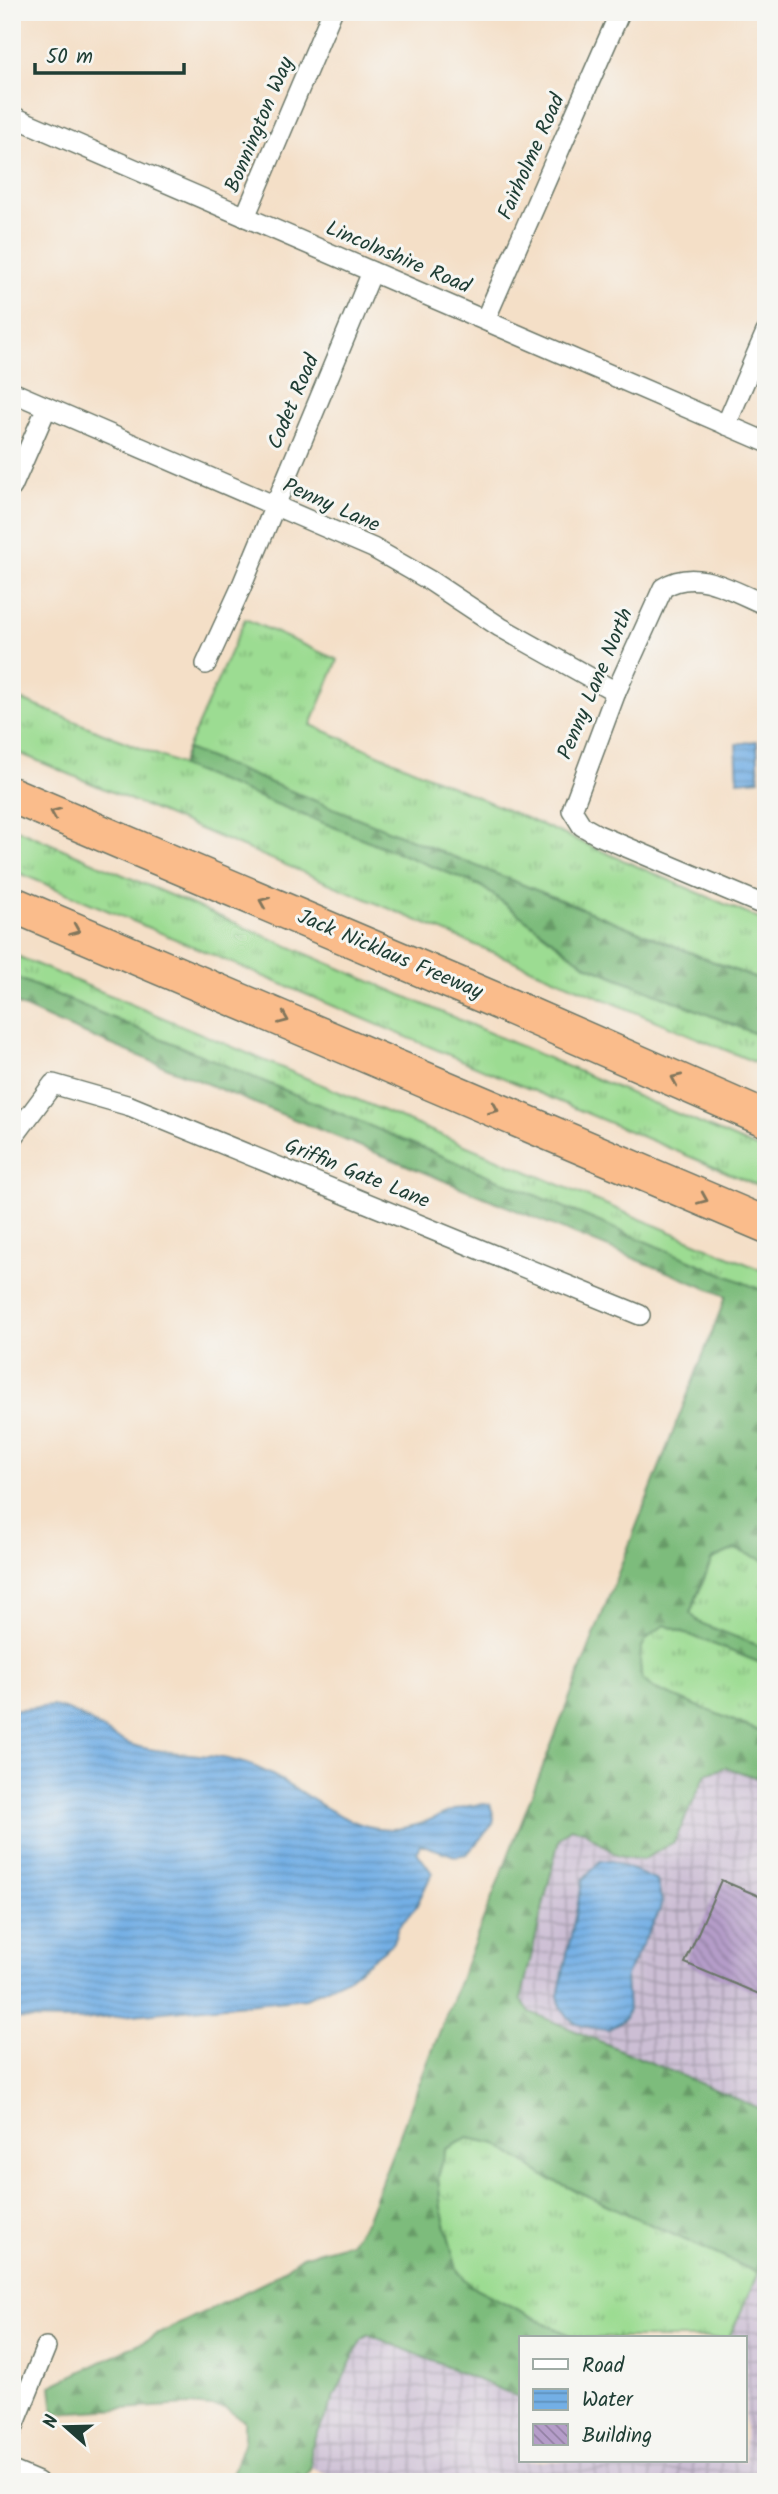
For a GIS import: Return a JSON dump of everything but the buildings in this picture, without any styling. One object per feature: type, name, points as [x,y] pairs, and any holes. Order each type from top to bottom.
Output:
[{"type":"highway","name":"Jack Nicklaus Freeway","points":[[12,795],[757,1112]]},
{"type":"highway","points":[[12,904],[766,1225]]},
{"type":"street","name":"Bonnington Way","points":[[245,216],[332,12]]},
{"type":"street","name":"Fairholme Road","points":[[485,320],[620,12]]},
{"type":"street","name":"Lincolnshire Road","points":[[12,116],[766,442]]},
{"type":"street","name":"Codet Road","points":[[206,664],[372,272]]},
{"type":"street","points":[[726,425],[766,332]]},
{"type":"street","name":"Penny Lane","points":[[12,392],[373,548],[429,580],[500,627],[616,692]]},
{"type":"street","points":[[12,487],[47,407]]},
{"type":"street","name":"Penny Lane North","points":[[766,605],[703,579],[673,582],[657,598],[616,692],[572,810],[582,826],[598,835],[766,906]]},
{"type":"street","name":"Griffin Gate Lane","points":[[12,1139],[53,1084],[130,1106],[640,1315]]},
{"type":"street","points":[[12,2431],[46,2347]]},
{"type":"street","points":[[12,2471],[38,2482]]},
{"type":"shaded area","points":[[726,1767],[766,1781],[766,2111],[530,2012],[521,1999],[559,1839],[570,1828],[584,1831],[618,1856],[642,1860],[674,1842],[706,1774]]},
{"type":"shaded area","points":[[766,2255],[766,2482],[345,2482],[311,2467],[310,2450],[360,2342],[368,2334],[519,2397],[519,2462],[746,2462],[746,2336],[730,2336]]},
{"type":"green space","points":[[245,619],[338,660],[311,725],[766,922],[766,983],[187,749]]},
{"type":"green space","points":[[12,696],[481,886],[586,965],[766,1038],[766,1067],[12,750]]},
{"type":"green space","points":[[187,749],[766,983],[766,1038],[586,965],[481,886],[181,766]]},
{"type":"green space","points":[[12,827],[766,1152],[766,1189],[12,870]]},
{"type":"green space","points":[[12,954],[766,1272],[766,1292],[12,976]]},
{"type":"green space","points":[[12,976],[766,1292],[766,1561],[735,1549],[712,1559],[690,1613],[700,1623],[766,1649],[766,1665],[665,1625],[645,1641],[640,1661],[642,1679],[653,1688],[766,1734],[766,1781],[726,1767],[706,1774],[674,1842],[642,1860],[618,1856],[584,1831],[570,1828],[559,1839],[521,1999],[530,2012],[766,2111],[766,2255],[758,2273],[546,2177],[497,2144],[468,2138],[446,2149],[438,2177],[441,2208],[457,2270],[471,2286],[571,2336],[519,2336],[519,2397],[368,2334],[360,2342],[310,2450],[311,2467],[303,2482],[229,2482],[244,2441],[244,2421],[225,2408],[188,2405],[54,2413],[51,2386],[268,2281],[302,2256],[350,2243],[366,2221],[726,1296],[12,1002]]},
{"type":"green space","points":[[735,1549],[766,1561],[766,1649],[700,1623],[690,1614],[712,1559]]},
{"type":"green space","points":[[665,1625],[766,1665],[766,1734],[653,1688],[642,1679],[642,1647],[656,1630]]},
{"type":"green space","points":[[468,2138],[497,2144],[546,2177],[758,2273],[730,2336],[571,2336],[471,2286],[457,2270],[441,2208],[438,2177],[446,2149]]},
{"type":"water","points":[[757,741],[759,779],[738,781],[736,744]]},
{"type":"water","points":[[53,1706],[77,1715],[139,1747],[218,1757],[249,1765],[340,1815],[367,1826],[402,1828],[458,1809],[490,1804],[493,1824],[467,1854],[455,1856],[420,1844],[417,1852],[432,1873],[415,1909],[399,1926],[392,1944],[348,1978],[306,1998],[81,2020],[12,2019],[12,1710]]},
{"type":"water","points":[[610,1860],[657,1881],[662,1902],[626,1976],[628,2010],[625,2018],[608,2030],[582,2026],[570,2019],[558,1996],[583,1879],[600,1861]]}]
